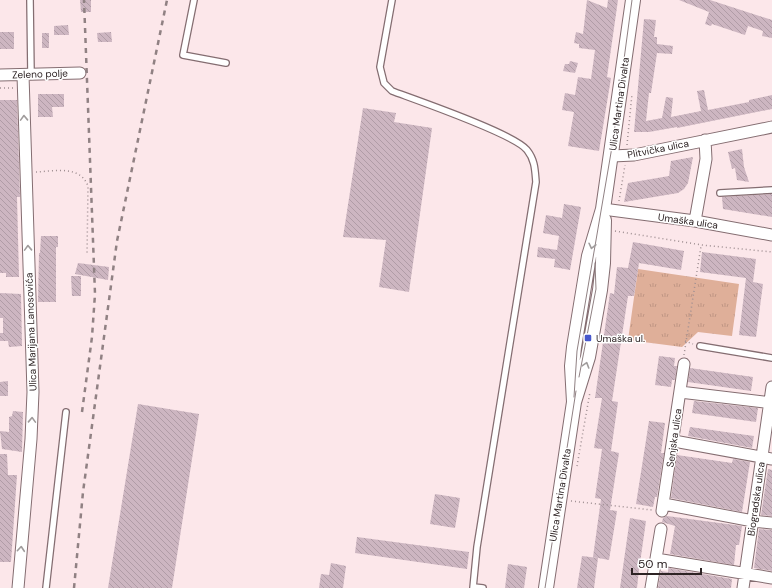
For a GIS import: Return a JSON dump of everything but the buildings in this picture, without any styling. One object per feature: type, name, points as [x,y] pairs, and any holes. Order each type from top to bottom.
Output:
[{"type":"street","name":"Ulica Martina Divalta","points":[[546,588],[574,402],[572,366],[574,347],[589,256],[603,209],[612,156],[633,0]]},
{"type":"street","name":"Zeleno polje","points":[[0,76],[80,73]]},
{"type":"street","name":"Ulica Marijana Lanosovića","points":[[18,588],[31,439],[33,392],[23,87],[27,75]]},
{"type":"street","name":"Plitvička ulica","points":[[612,156],[634,155],[772,127]]},
{"type":"street","points":[[695,221],[706,159],[705,140]]},
{"type":"street","name":"Umaška ulica","points":[[603,209],[695,221],[772,235]]},
{"type":"street","name":"Senjska ulica","points":[[663,508],[674,441],[684,364]]},
{"type":"street","name":"Biogradska ulica","points":[[743,588],[753,521],[767,459],[772,387]]},
{"type":"street","points":[[680,392],[771,403]]},
{"type":"street","points":[[674,441],[767,459]]},
{"type":"street","points":[[663,508],[772,523]]},
{"type":"street","points":[[651,588],[661,529]]},
{"type":"street","points":[[656,559],[772,578]]},
{"type":"lane","points":[[27,75],[30,0]]},
{"type":"lane","points":[[194,0],[183,55],[226,63]]},
{"type":"lane","points":[[392,0],[380,67],[384,83],[392,91],[498,132],[527,149],[535,164],[536,182],[479,539],[473,587],[483,588]]},
{"type":"lane","points":[[720,193],[772,190]]},
{"type":"lane","points":[[700,346],[772,358]]},
{"type":"lane","points":[[46,588],[66,412]]},
{"type":"path","points":[[0,88],[23,87]]},
{"type":"path","points":[[26,172],[74,171],[86,179],[88,186],[87,255]]},
{"type":"path","points":[[615,231],[702,245],[772,252]]},
{"type":"path","points":[[684,364],[685,341],[702,245]]},
{"type":"path","points":[[571,502],[663,508]]},
{"type":"green space","points":[[638,269],[739,284],[732,336],[698,332],[682,347],[628,340]]},
{"type":"tram line","points":[[574,397],[577,351],[613,141],[632,0]]},
{"type":"tram line","points":[[579,377],[596,289],[595,263]]},
{"type":"tram line","points":[[545,588],[576,391]]},
{"type":"railway","points":[[82,412],[92,337],[95,294],[84,0]]},
{"type":"railway","points":[[74,588],[83,492],[117,241],[167,0]]},
{"type":"place","name":"Umaška ul.","points":[[588,338]]}]
